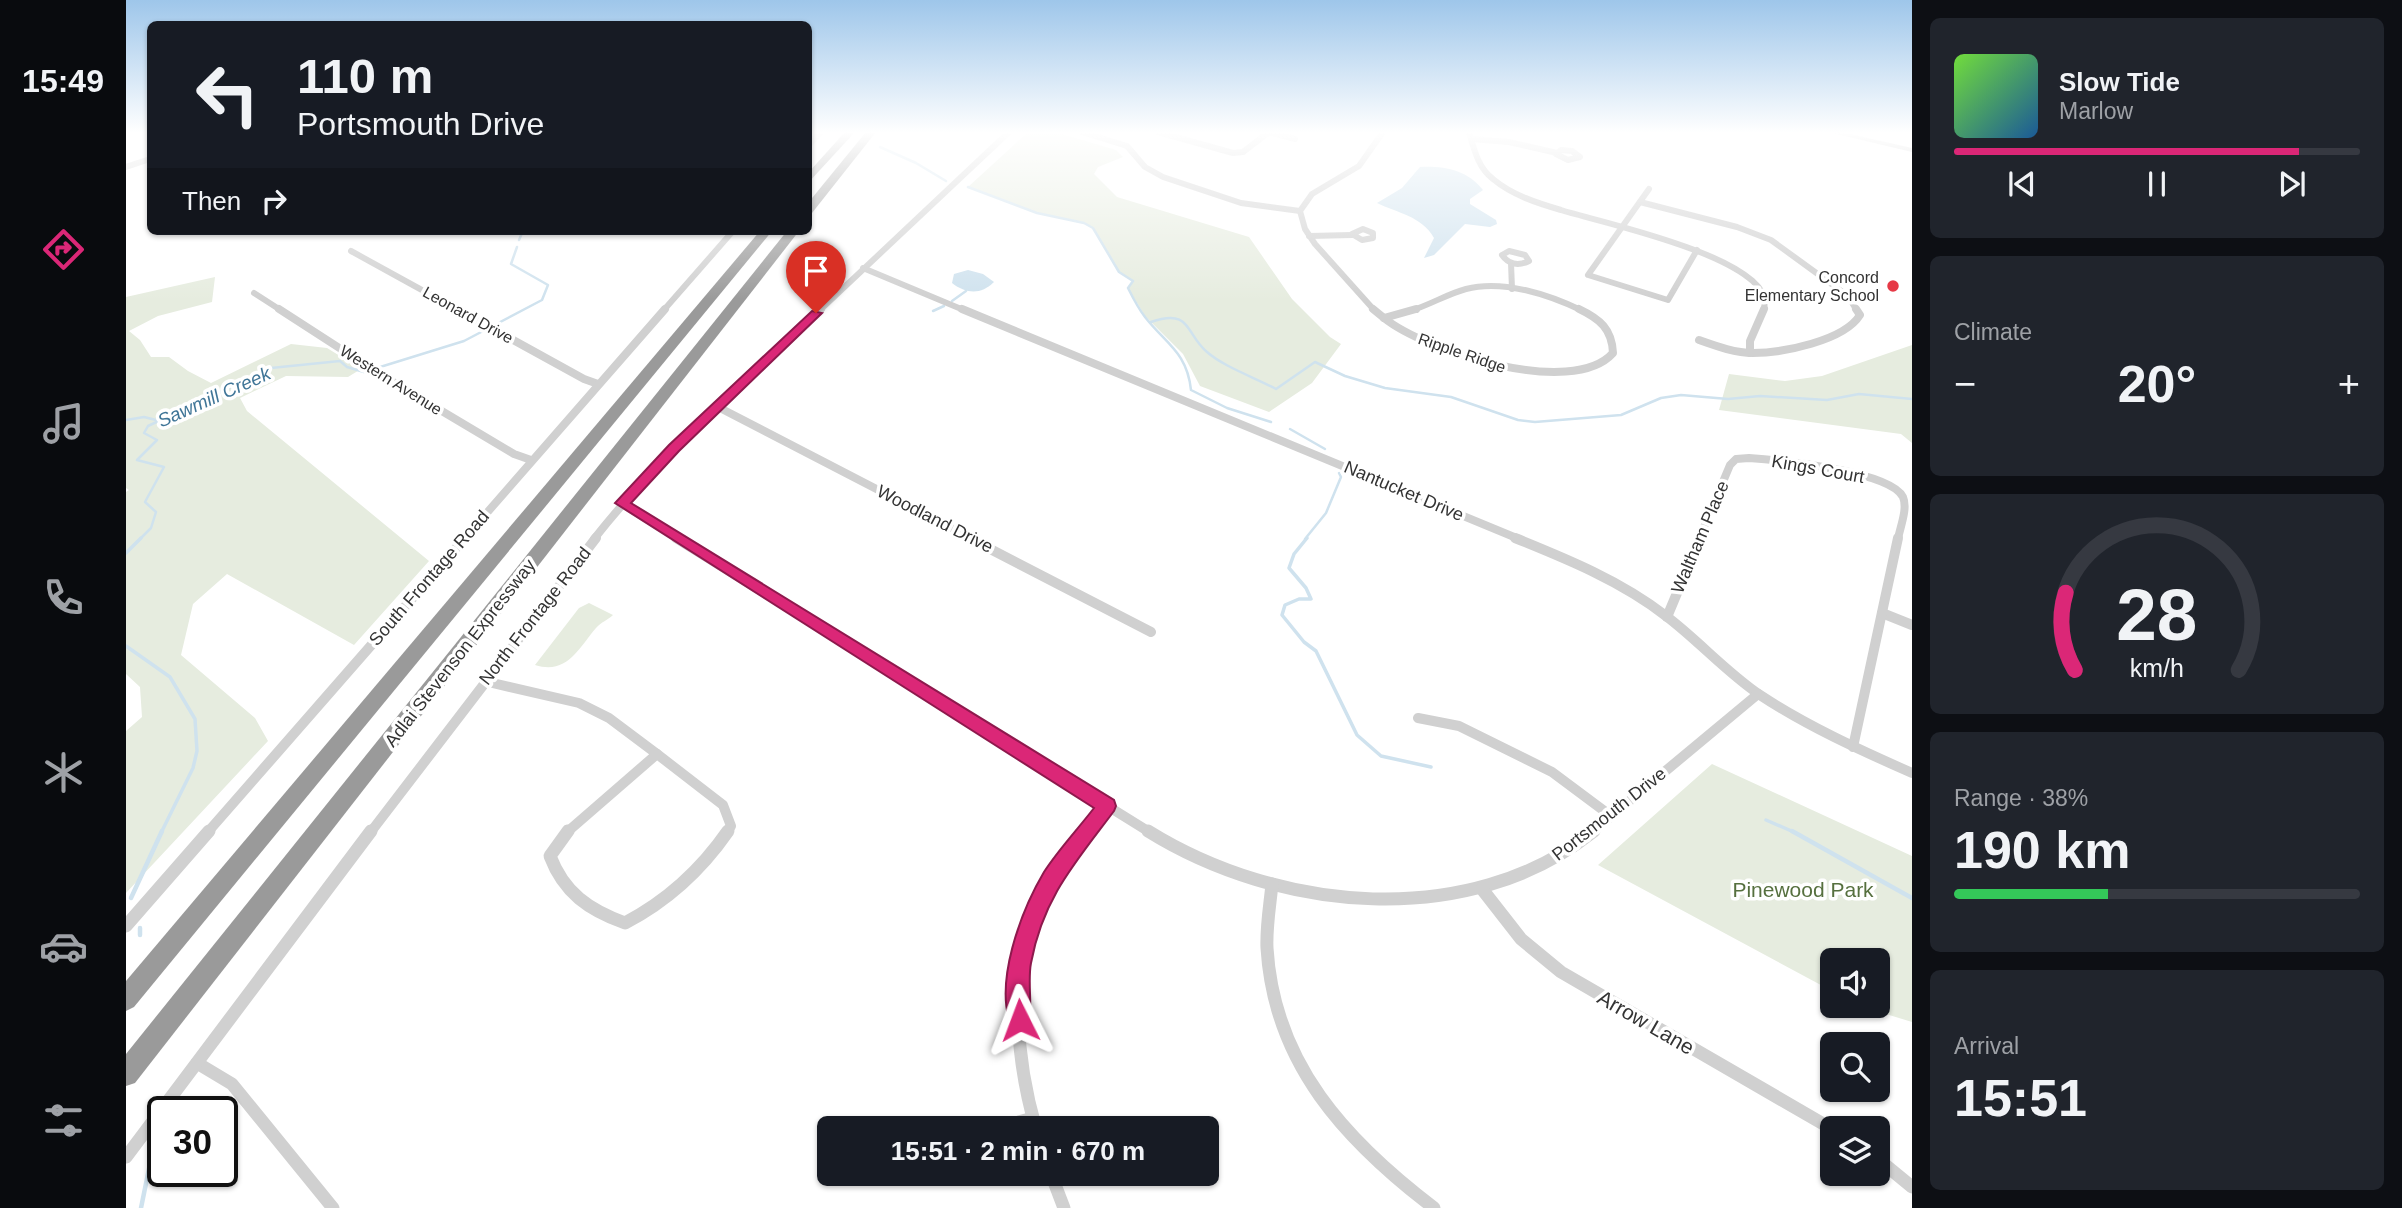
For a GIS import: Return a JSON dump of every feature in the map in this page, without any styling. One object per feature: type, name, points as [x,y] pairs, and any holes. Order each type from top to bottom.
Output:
[{"type":"highway","points":[[812,206],[826,188]]},
{"type":"highway","name":"Adlai Stevenson Expressway","points":[[126,999],[762,235]]},
{"type":"highway","name":"Adlai Stevenson Expressway","points":[[126,1074],[790,235]]},
{"type":"street","name":"North Frontage Road","points":[[126,1157],[484,681],[622,503],[674,448],[948,188]]},
{"type":"street","points":[[1197,188],[1241,203],[1300,211],[1312,194],[1321,188]]},
{"type":"street","points":[[1507,188],[1550,207],[1697,250],[1730,263],[1760,287],[1766,296],[1767,302],[1750,341],[1751,353]]},
{"type":"street","points":[[1649,189],[1588,275],[1668,300],[1697,250]]},
{"type":"street","points":[[1640,202],[1737,227],[1771,240],[1848,296],[1859,310],[1858,321],[1845,330],[1780,352],[1751,353],[1699,340]]},
{"type":"street","name":"Ripple Ridge","points":[[1300,211],[1316,250],[1384,318],[1424,341],[1489,365],[1515,370],[1577,369],[1598,363],[1614,353],[1612,337],[1607,327],[1590,315],[1512,289],[1492,286],[1466,289],[1384,318]]},
{"type":"street","points":[[1309,236],[1352,234]]},
{"type":"street","name":"South Frontage Road","points":[[126,926],[729,235]]},
{"type":"street","name":"Leonard Drive","points":[[351,251],[584,379],[598,384]]},
{"type":"street","points":[[1511,263],[1512,289]]},
{"type":"street","name":"Nantucket Drive","points":[[863,268],[1569,560],[1622,587],[1667,617],[1758,694],[1853,747],[1912,773]]},
{"type":"street","name":"Western Avenue","points":[[254,293],[378,373],[514,454],[531,460]]},
{"type":"street","name":"Woodland Drive","points":[[718,407],[1151,632]]},
{"type":"street","name":"Waltham Place","points":[[1667,617],[1730,466],[1736,459]]},
{"type":"street","name":"Kings Court","points":[[1736,459],[1762,459],[1860,475],[1880,481],[1898,491],[1905,506],[1882,614]]},
{"type":"street","name":"Portsmouth Drive","points":[[622,503],[1107,806],[1193,855],[1272,884],[1337,897],[1390,900],[1482,889],[1543,865],[1573,846],[1611,816],[1758,694]]},
{"type":"street","points":[[1853,747],[1882,614],[1912,625]]},
{"type":"street","points":[[484,681],[579,703],[609,718],[657,754],[723,806],[731,826],[715,851],[659,905],[625,923],[597,914],[579,898],[556,876],[550,856],[569,829],[657,754]]},
{"type":"street","points":[[1418,718],[1459,726],[1541,766],[1566,781],[1611,816]]},
{"type":"street","points":[[1033,1116],[1024,1070],[1017,995],[1025,938],[1032,917],[1052,878],[1107,806]]},
{"type":"street","points":[[1272,884],[1268,966],[1276,1011],[1303,1071],[1315,1092],[1356,1144],[1392,1177],[1434,1208]]},
{"type":"street","name":"Arrow Lane","points":[[1482,889],[1521,939],[1561,972],[1820,1122]]},
{"type":"street","points":[[197,1063],[232,1084],[333,1208]]},
{"type":"street","points":[[1890,1169],[1912,1187]]},
{"type":"street","points":[[1056,1186],[1064,1208]]},
{"type":"green space","points":[[972,188],[1108,188],[1117,197],[1249,237],[1292,299],[1330,337],[1341,344],[1312,383],[1269,412],[1200,386],[1183,354],[1145,316],[1128,288],[1133,281],[1119,272],[1093,228],[1084,223],[1037,213]]},
{"type":"green space","points":[[215,277],[212,302],[158,316],[129,331],[140,340],[151,357],[169,357],[211,383],[291,344],[327,348],[361,369],[348,377],[286,376],[240,398],[247,411],[429,561],[354,645],[227,574],[193,604],[181,655],[255,718],[268,741],[126,893],[126,731],[142,717],[140,687],[126,674],[126,492],[129,490],[126,488],[126,297]]},
{"type":"green space","points":[[1912,345],[1912,443],[1901,434],[1719,410],[1729,374],[1785,381],[1822,376]]},
{"type":"green space","points":[[589,603],[613,615],[598,626],[577,652],[564,663],[546,667],[535,665],[579,608]]},
{"type":"green space","name":"Pinewood Park","points":[[1712,764],[1912,856],[1912,1022],[1890,1015],[1890,948],[1820,948],[1820,985],[1598,865]]},
{"type":"water","points":[[1401,188],[1482,188],[1483,190],[1470,199],[1470,204],[1496,220],[1497,224],[1490,227],[1465,224],[1434,255],[1424,258],[1434,238],[1429,231],[1416,220],[1377,203]]},
{"type":"water","points":[[968,270],[983,274],[994,282],[973,292],[952,283],[954,274]]},
{"type":"waterway","points":[[972,188],[1037,213],[1084,223],[1093,228],[1119,272],[1133,281],[1128,288],[1140,310],[1180,357],[1189,377],[1191,390],[1227,408],[1271,422]]},
{"type":"waterway","name":"Sawmill Creek","points":[[519,240],[521,235]]},
{"type":"waterway","name":"Sawmill Creek","points":[[126,553],[151,528],[156,512],[145,502],[164,467],[137,460],[157,440],[144,433],[148,426],[271,368],[340,361],[347,367],[364,372],[464,341],[542,300],[548,285],[511,264],[517,247]]},
{"type":"waterway","points":[[952,301],[966,291]]},
{"type":"waterway","points":[[933,311],[944,306]]},
{"type":"waterway","points":[[1151,322],[1174,318],[1181,321],[1207,352],[1276,389],[1315,362],[1345,376],[1385,388],[1451,397],[1518,420],[1535,422],[1621,415],[1661,398],[1681,395],[1728,399],[1760,396],[1827,400],[1859,394],[1912,399]]},
{"type":"waterway","points":[[126,420],[144,417],[156,420]]},
{"type":"waterway","points":[[1290,429],[1325,449]]},
{"type":"waterway","points":[[1305,539],[1326,513],[1341,477],[1339,473]]},
{"type":"waterway","points":[[1307,538],[1294,554],[1289,568],[1306,588],[1311,599],[1299,599],[1285,605],[1282,615],[1304,642],[1316,651],[1357,735],[1381,756],[1431,767]]},
{"type":"waterway","name":"Sawmill Creek","points":[[126,646],[170,677],[195,719],[197,751],[193,768],[161,833]]},
{"type":"waterway","points":[[1766,820],[1794,832]]},
{"type":"waterway","name":"Sawmill Creek","points":[[131,898],[162,831]]},
{"type":"waterway","points":[[1794,832],[1912,898]]},
{"type":"waterway","name":"Sawmill Creek","points":[[140,928],[140,935]]},
{"type":"waterway","name":"Sawmill Creek","points":[[141,1208],[147,1179]]},
{"type":"place","name":"Concord Elementary School","points":[[1893,286]]},
{"type":"route","points":[[816,313],[674,448],[622,503],[1107,806],[1061,864],[1032,917],[1019,966],[1017,995],[1020,1020]]}]
